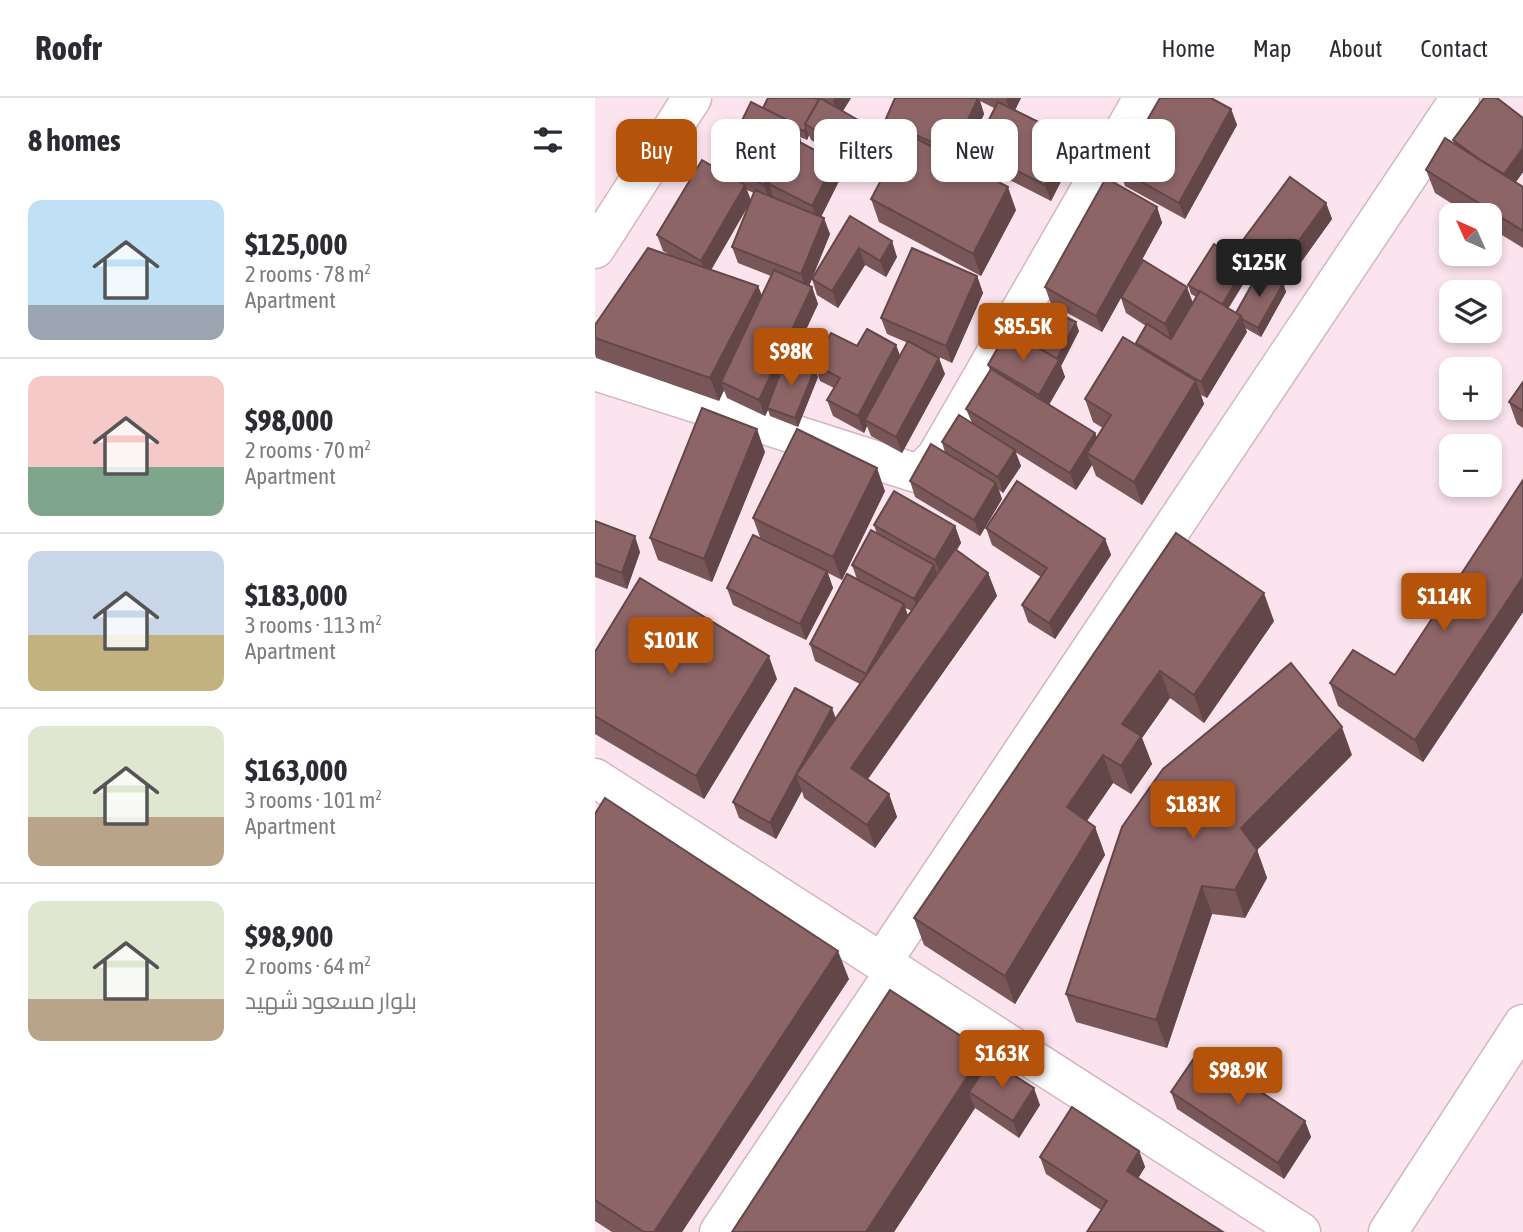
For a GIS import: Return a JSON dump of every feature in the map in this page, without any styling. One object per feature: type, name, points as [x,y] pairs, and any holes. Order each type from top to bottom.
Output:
[{"type":"street","points":[[595,249],[692,98]]},
{"type":"street","points":[[595,371],[919,474],[936,457],[1143,98]]},
{"type":"street","points":[[719,1232],[888,966],[1460,98]]},
{"type":"street","points":[[595,778],[1301,1232]]},
{"type":"street","points":[[1388,1232],[1523,1024]]},
{"type":"building","points":[[768,98],[819,100],[805,124],[804,131],[800,129],[800,119],[785,119],[763,108]]},
{"type":"building","points":[[820,98],[856,119],[814,119],[814,129],[805,124]]},
{"type":"building","points":[[895,98],[978,98],[968,119],[931,119],[931,142],[917,136],[917,119],[886,119]]},
{"type":"building","points":[[1160,98],[1211,98],[1231,109],[1179,203],[1142,182],[1175,182],[1175,119],[1148,119]]},
{"type":"building","points":[[1484,98],[1497,98],[1523,118],[1523,148],[1504,174],[1453,140]]},
{"type":"building","points":[[751,102],[785,119],[743,119]]},
{"type":"building","points":[[998,102],[1032,119],[1032,178],[1018,171],[1018,119],[989,119]]},
{"type":"building","points":[[1445,138],[1523,187],[1523,231],[1502,218],[1502,203],[1478,203],[1426,170]]},
{"type":"building","points":[[917,139],[931,146],[931,182],[999,182],[1008,187],[973,254],[871,199],[880,182],[917,182]]},
{"type":"building","points":[[800,142],[814,150],[814,182],[824,182],[812,206],[769,184],[800,182]]},
{"type":"building","points":[[702,160],[711,165],[711,182],[740,182],[745,185],[701,261],[657,235],[689,182],[697,182],[697,168]]},
{"type":"building","points":[[1290,177],[1326,203],[1277,271],[1240,244]]},
{"type":"building","points":[[1104,182],[1113,182],[1157,207],[1096,316],[1045,287]]},
{"type":"building","points":[[755,190],[824,218],[801,274],[732,247]]},
{"type":"building","points":[[850,216],[892,241],[880,261],[859,248],[832,291],[812,279]]},
{"type":"building","points":[[1214,244],[1247,264],[1222,305],[1188,285]]},
{"type":"building","points":[[648,248],[758,286],[710,378],[595,338],[595,325]]},
{"type":"building","points":[[912,248],[977,276],[946,346],[881,318]]},
{"type":"building","points":[[1143,260],[1187,287],[1165,324],[1121,297]]},
{"type":"building","points":[[774,270],[812,287],[759,400],[721,382]]},
{"type":"building","points":[[1260,270],[1283,284],[1258,328],[1236,313]]},
{"type":"building","points":[[1200,291],[1241,316],[1201,382],[1136,343],[1147,324],[1171,339]]},
{"type":"building","points":[[1046,307],[1076,322],[1057,359],[1028,342]]},
{"type":"building","points":[[867,329],[896,345],[858,416],[827,400],[840,378],[814,364],[831,333],[857,346]]},
{"type":"building","points":[[1008,330],[1059,360],[1039,395],[988,365]]},
{"type":"building","points":[[1123,337],[1196,381],[1134,482],[1087,453],[1111,415],[1085,399]]},
{"type":"building","points":[[908,341],[939,358],[896,437],[865,420]]},
{"type":"building","points":[[786,358],[815,369],[795,418],[767,408]]},
{"type":"building","points":[[991,369],[1095,433],[1070,473],[966,409]]},
{"type":"building","points":[[1523,382],[1523,411],[1509,402]]},
{"type":"building","points":[[702,408],[757,429],[704,559],[650,538]]},
{"type":"building","points":[[959,415],[1015,450],[998,477],[942,442]]},
{"type":"building","points":[[797,429],[877,468],[833,557],[753,518]]},
{"type":"building","points":[[931,444],[996,483],[974,520],[910,481]]},
{"type":"building","points":[[1523,480],[1523,577],[1415,740],[1330,683],[1353,650],[1395,675]]},
{"type":"building","points":[[1017,481],[1105,539],[1049,623],[1022,605],[1047,568],[986,528]]},
{"type":"building","points":[[894,491],[955,526],[935,560],[874,525]]},
{"type":"building","points":[[595,521],[635,536],[622,573],[595,563]]},
{"type":"building","points":[[871,530],[934,565],[914,599],[852,565]]},
{"type":"building","points":[[1176,533],[1264,593],[1194,695],[1160,671],[1122,724],[1141,736],[1121,766],[1103,755],[1067,807],[1095,827],[1005,976],[914,918]]},
{"type":"building","points":[[753,535],[827,571],[800,624],[727,588]]},
{"type":"building","points":[[955,549],[988,573],[851,768],[889,794],[867,825],[796,775]]},
{"type":"building","points":[[847,574],[904,604],[866,674],[810,644]]},
{"type":"building","points":[[640,578],[769,656],[696,776],[595,716],[595,652]]},
{"type":"building","points":[[1291,663],[1342,727],[1241,828],[1257,850],[1235,890],[1202,886],[1156,1020],[1066,994],[1122,827],[1163,769]]},
{"type":"building","points":[[795,688],[832,708],[770,823],[733,802]]},
{"type":"building","points":[[605,798],[838,951],[654,1232],[644,1232],[595,1200],[595,814]]},
{"type":"building","points":[[890,990],[984,1051],[866,1232],[732,1232]]},
{"type":"building","points":[[1199,1051],[1305,1121],[1278,1163],[1171,1092]]},
{"type":"building","points":[[990,1060],[1034,1088],[1013,1121],[969,1092]]},
{"type":"building","points":[[1072,1107],[1139,1151],[1127,1171],[1223,1232],[1087,1232],[1107,1201],[1040,1157]]}]
